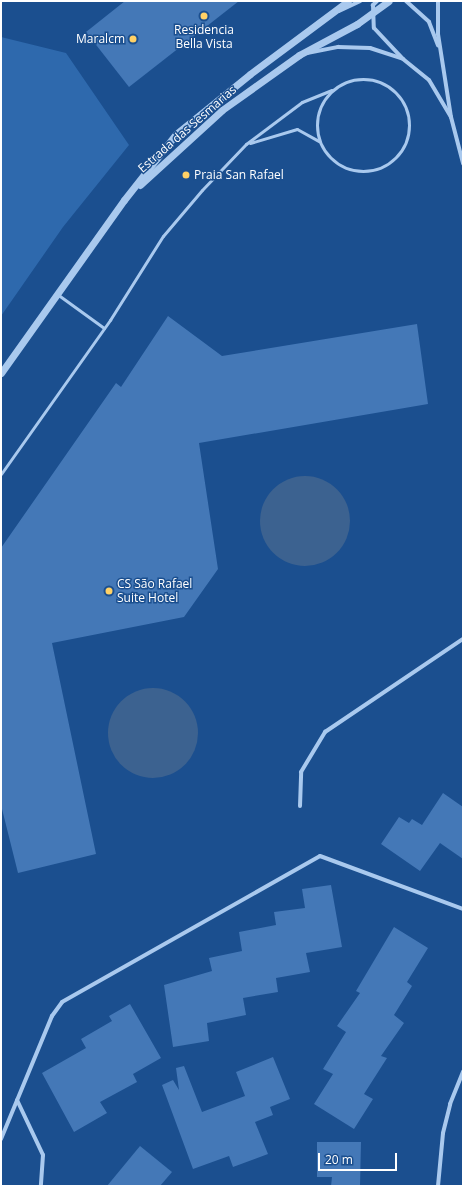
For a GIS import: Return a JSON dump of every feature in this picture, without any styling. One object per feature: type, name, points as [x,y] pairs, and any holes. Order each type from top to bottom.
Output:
[{"type":"street","name":"Estrada das Sesmarias","points":[[1,373],[124,200],[176,134],[250,74],[348,1]]},
{"type":"street","points":[[327,17],[360,1]]},
{"type":"street","points":[[377,1],[373,5],[374,28],[403,59],[429,80],[450,117]]},
{"type":"street","name":"Estrada das Sesmarias","points":[[124,200],[222,110],[299,55],[373,13],[389,1]]},
{"type":"street","points":[[406,1],[429,22],[441,51]]},
{"type":"street","points":[[438,1],[441,51],[450,117],[463,163]]},
{"type":"street","points":[[299,55],[338,47],[370,48],[403,59]]},
{"type":"street","points":[[300,806],[301,772],[325,732],[463,639]]},
{"type":"street","points":[[1,1139],[52,1016],[62,1002],[320,856],[463,909]]},
{"type":"street","points":[[438,1186],[440,1149],[448,1112],[463,1070]]},
{"type":"street","points":[[17,1100],[43,1155],[41,1186]]},
{"type":"lane","points":[[1,474],[104,328],[163,236],[246,144],[302,102],[353,80],[369,79],[383,83],[396,93],[405,105],[409,130],[404,146],[388,164],[360,172],[333,162],[319,141],[316,126],[318,110],[332,90]]},
{"type":"lane","points":[[246,144],[298,129],[319,141]]},
{"type":"lane","points":[[57,294],[104,328]]},
{"type":"shaded area","points":[[1,37],[66,53],[129,145],[63,227],[1,316]]},
{"type":"shaded area","points":[[305,476],[322,479],[337,489],[347,504],[350,521],[347,538],[337,553],[322,563],[305,566],[288,563],[273,553],[263,538],[260,521],[263,504],[273,489],[288,479]]},
{"type":"shaded area","points":[[153,688],[170,691],[185,701],[195,716],[198,733],[195,750],[185,765],[170,775],[153,778],[136,775],[121,765],[111,750],[108,733],[111,716],[121,701],[136,691]]},
{"type":"building","name":"Maralcm","points":[[125,1],[239,1],[129,87],[86,32]]},
{"type":"building","points":[[168,316],[222,356],[417,324],[428,404],[199,443],[218,569],[184,617],[52,643],[96,854],[18,873],[1,805],[1,548],[116,383],[121,387]]},
{"type":"building","points":[[443,793],[463,807],[463,859],[440,843],[420,871],[381,844],[399,817],[409,823],[412,819],[422,825]]},
{"type":"building","points":[[331,885],[342,947],[306,953],[310,972],[276,978],[278,992],[243,998],[246,1015],[207,1023],[209,1041],[173,1047],[164,985],[212,971],[209,958],[242,951],[239,932],[276,925],[274,912],[305,908],[302,889]]},
{"type":"building","points":[[394,927],[428,948],[407,982],[412,986],[394,1015],[404,1023],[381,1056],[387,1058],[364,1094],[373,1099],[354,1129],[314,1104],[333,1074],[323,1069],[346,1032],[337,1026],[360,993],[356,991]]},
{"type":"building","points":[[130,1004],[161,1058],[133,1074],[137,1082],[100,1102],[107,1113],[74,1132],[42,1073],[86,1048],[81,1039],[112,1021],[109,1016]]},
{"type":"building","points":[[273,1057],[290,1099],[270,1107],[273,1115],[255,1122],[268,1154],[233,1167],[229,1156],[193,1169],[162,1085],[173,1080],[179,1090],[176,1068],[184,1066],[202,1112],[245,1096],[236,1072]]},
{"type":"building","points":[[317,1142],[361,1142],[360,1186],[331,1186],[332,1177],[317,1177]]},
{"type":"building","points":[[140,1146],[172,1172],[160,1186],[107,1186]]},
{"type":"place","name":"Residencia Bella Vista","points":[[204,16]]},
{"type":"place","name":"Maralcm","points":[[133,39]]},
{"type":"place","name":"Praia San Rafael","points":[[186,175]]},
{"type":"place","name":"CS São Rafael Suite Hotel","points":[[109,591]]}]
